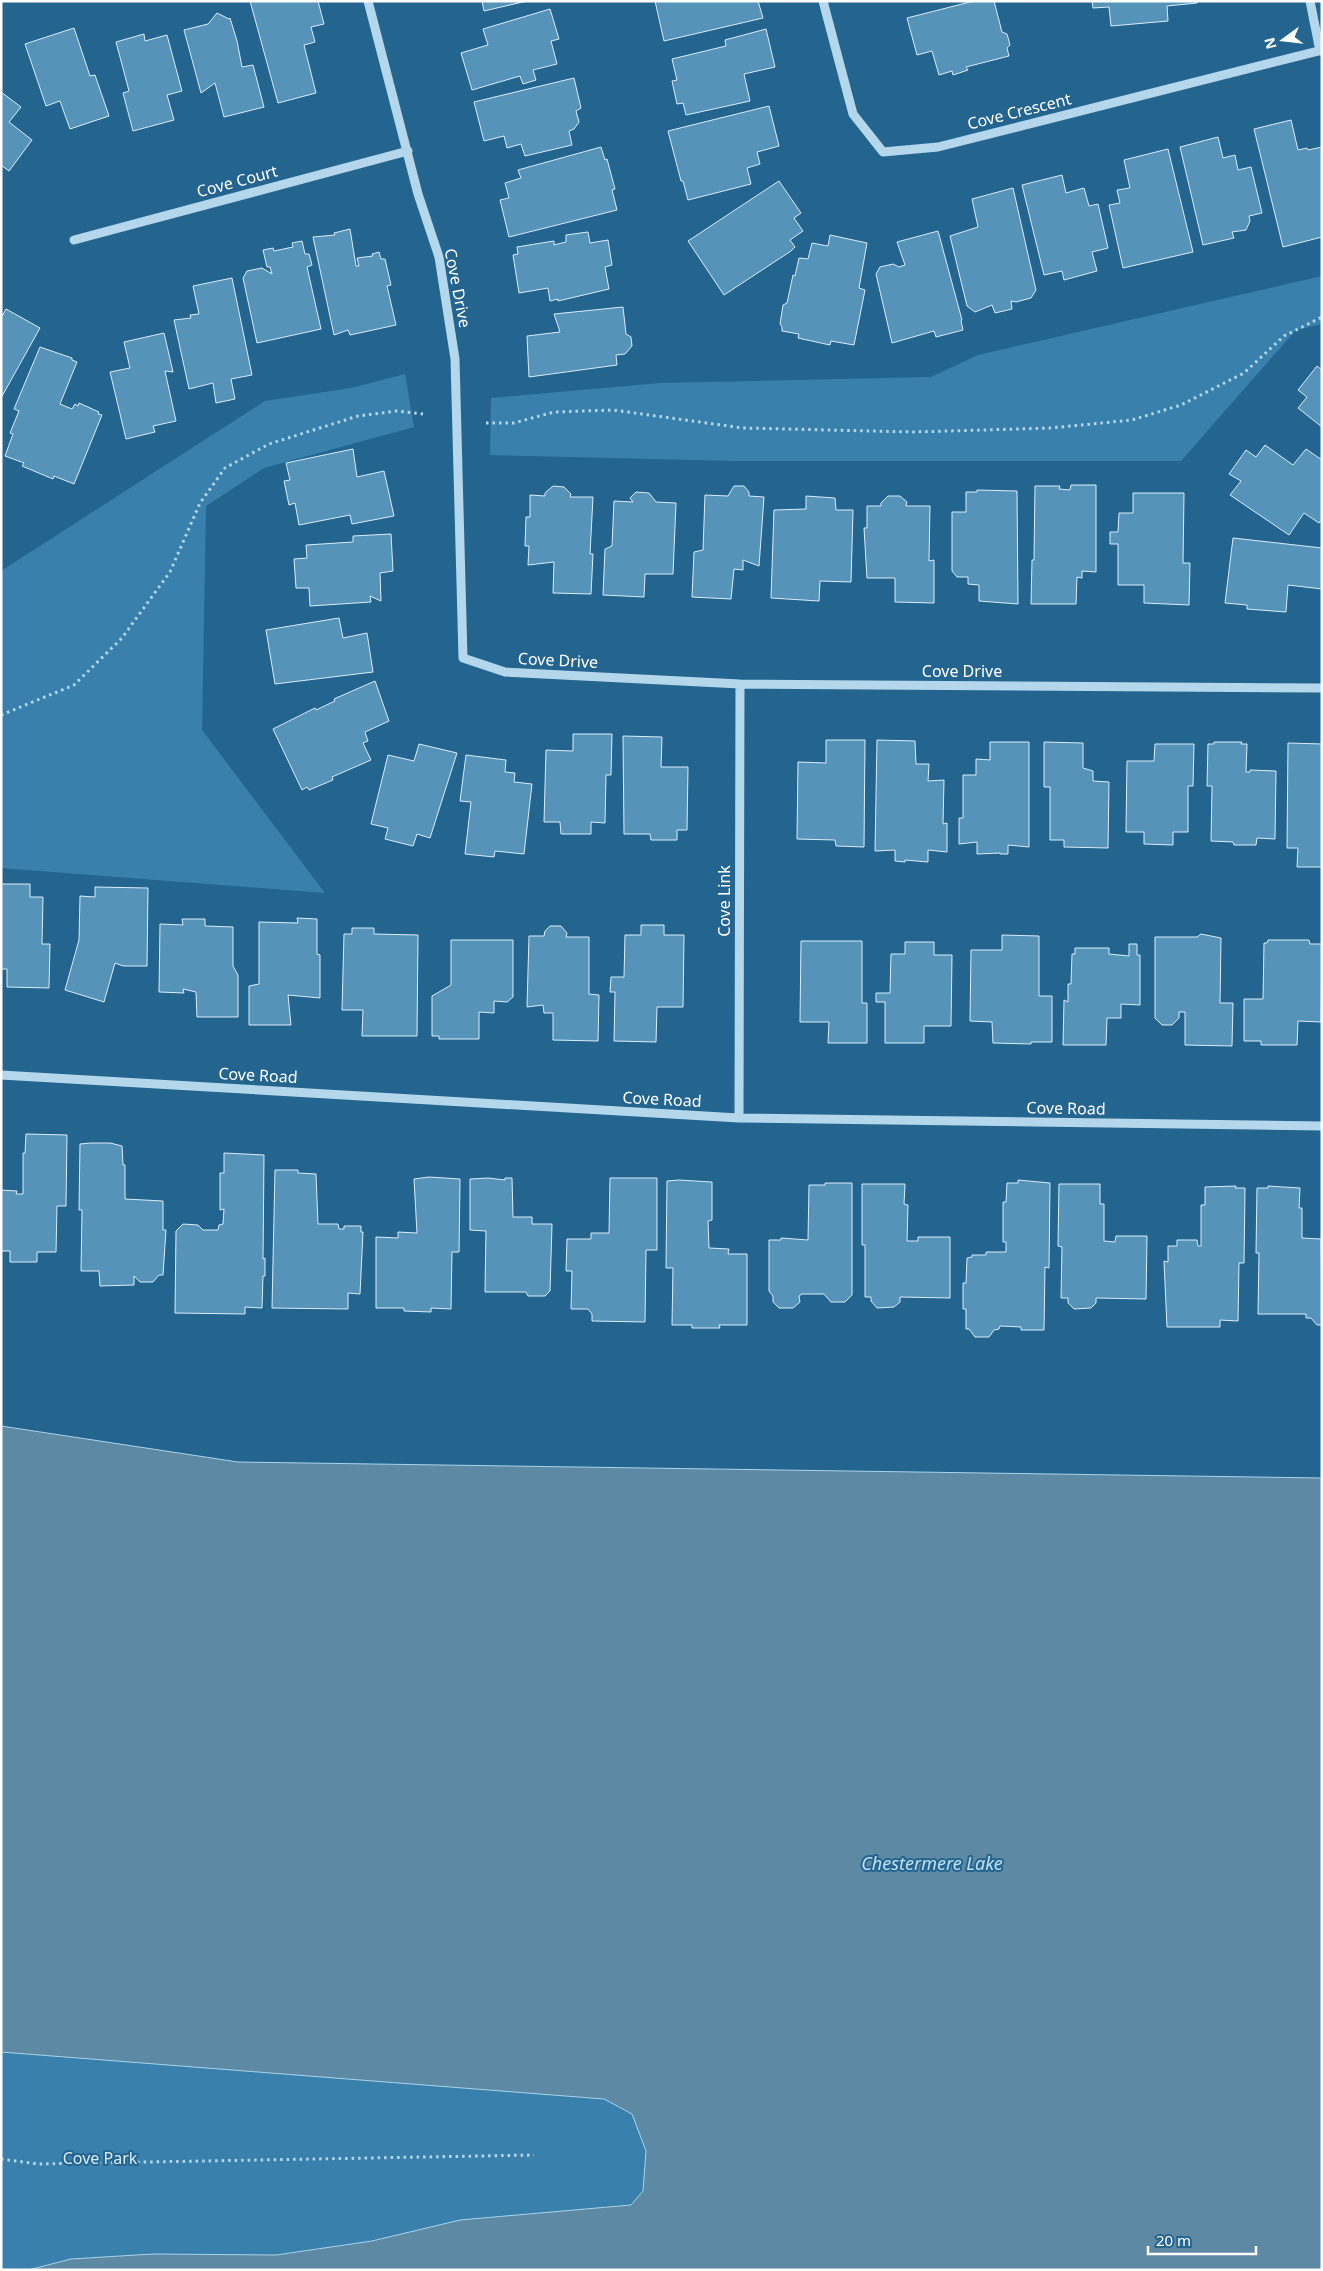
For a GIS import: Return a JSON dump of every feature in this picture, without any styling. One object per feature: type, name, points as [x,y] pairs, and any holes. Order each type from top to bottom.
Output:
[{"type":"street","name":"Cove Drive","points":[[368,1],[418,194],[439,257],[455,359],[463,658],[506,672],[740,684],[1322,688]]},
{"type":"street","name":"Cove Crescent","points":[[823,1],[853,114],[883,152],[938,147],[1321,50]]},
{"type":"street","points":[[1310,1],[1321,50]]},
{"type":"street","name":"Cove Court","points":[[74,240],[408,151]]},
{"type":"street","name":"Cove Link","points":[[739,1118],[740,684]]},
{"type":"street","name":"Cove Road","points":[[1,1075],[739,1118],[1322,1126]]},
{"type":"path","points":[[486,423],[514,423],[554,412],[612,410],[743,428],[914,432],[1051,428],[1132,420],[1181,405],[1244,374],[1284,336],[1322,317]]},
{"type":"path","points":[[1,715],[74,685],[122,638],[170,572],[200,502],[225,468],[270,444],[358,416],[397,411],[423,414]]},
{"type":"path","points":[[1,2159],[38,2164],[534,2155]]},
{"type":"green space","points":[[1322,276],[1322,324],[1296,330],[1181,461],[734,461],[490,455],[491,398],[660,383],[931,377],[978,355]]},
{"type":"green space","points":[[405,374],[414,427],[264,468],[206,506],[202,730],[325,893],[1,868],[1,571],[265,401],[351,388]]},
{"type":"green space","name":"Cove Park","points":[[1,2052],[604,2099],[632,2114],[646,2150],[643,2191],[631,2205],[460,2220],[372,2241],[276,2255],[153,2254],[71,2259],[26,2270],[1,2270]]},
{"type":"water","name":"Chestermere Lake","points":[[1,1426],[238,1462],[1322,1478],[1322,2270],[28,2270],[71,2259],[153,2254],[276,2255],[372,2241],[460,2220],[631,2205],[643,2191],[646,2151],[632,2114],[604,2099],[1,2052]]},
{"type":"building","points":[[250,1],[318,1],[324,24],[311,27],[315,42],[304,45],[316,93],[278,103]]},
{"type":"building","points":[[482,1],[527,1],[484,11]]},
{"type":"building","points":[[655,1],[758,1],[763,18],[664,41]]},
{"type":"building","points":[[974,1],[994,1],[1002,32],[1007,34],[1010,45],[1007,48],[1009,56],[966,67],[968,70],[953,75],[952,71],[939,75],[932,51],[917,55],[907,18]]},
{"type":"building","points":[[1092,1],[1196,1],[1197,3],[1167,6],[1168,21],[1111,26],[1109,7],[1093,8]]},
{"type":"building","points":[[550,9],[559,39],[551,41],[557,64],[533,70],[536,80],[523,84],[520,76],[472,90],[461,53],[488,45],[483,29]]},
{"type":"building","points":[[217,13],[230,18],[242,67],[253,65],[264,107],[224,117],[215,83],[201,93],[184,30],[208,24]]},
{"type":"building","points":[[74,28],[90,76],[95,75],[109,116],[70,129],[60,101],[46,106],[25,44]]},
{"type":"building","points":[[766,29],[775,67],[744,74],[750,101],[686,115],[683,103],[677,104],[672,81],[677,80],[672,59],[726,46],[725,40]]},
{"type":"building","points":[[144,34],[145,41],[167,35],[182,91],[167,95],[174,120],[133,131],[123,93],[129,91],[116,42]]},
{"type":"building","points":[[574,78],[581,108],[576,111],[579,122],[574,129],[569,131],[572,145],[525,156],[521,144],[507,148],[504,136],[484,141],[474,102]]},
{"type":"building","points":[[1,92],[21,107],[9,122],[32,140],[9,171],[1,165]]},
{"type":"building","points":[[769,106],[779,146],[757,152],[760,164],[747,168],[751,184],[688,200],[668,131]]},
{"type":"building","points":[[1291,120],[1298,150],[1322,147],[1322,237],[1283,247],[1254,129]]},
{"type":"building","points":[[1218,137],[1223,158],[1235,155],[1238,170],[1251,167],[1262,213],[1249,216],[1250,221],[1246,230],[1232,232],[1234,238],[1203,245],[1180,147]]},
{"type":"building","points":[[601,147],[605,160],[607,159],[615,189],[612,190],[617,210],[509,237],[500,200],[509,198],[505,183],[521,178],[518,170]]},
{"type":"building","points":[[1168,149],[1193,252],[1123,268],[1109,205],[1120,203],[1117,190],[1130,188],[1124,160]]},
{"type":"building","points":[[1062,175],[1066,193],[1084,188],[1089,206],[1098,204],[1108,248],[1092,252],[1097,271],[1064,280],[1062,271],[1044,275],[1022,185]]},
{"type":"building","points":[[779,181],[801,213],[794,218],[803,231],[790,240],[795,247],[791,251],[724,295],[688,241]]},
{"type":"building","points":[[1013,188],[1036,290],[1031,298],[1016,302],[1011,301],[1012,309],[995,313],[992,305],[975,312],[967,306],[950,236],[978,227],[972,199]]},
{"type":"building","points":[[350,229],[356,266],[359,266],[357,258],[373,256],[372,254],[379,252],[381,259],[385,259],[391,285],[387,286],[396,325],[350,335],[348,330],[334,335],[313,237],[335,235],[334,233]]},
{"type":"building","points":[[938,231],[963,330],[936,337],[934,331],[892,343],[876,274],[880,267],[893,264],[899,267],[905,265],[897,242]]},
{"type":"building","points":[[588,232],[590,243],[608,240],[612,265],[605,267],[609,289],[558,301],[558,299],[550,301],[548,288],[519,293],[513,255],[518,254],[517,247],[554,241],[554,245],[566,242],[566,235]]},
{"type":"building","points":[[830,235],[867,243],[859,288],[865,290],[854,345],[831,341],[830,345],[798,338],[799,334],[782,331],[780,324],[783,305],[787,303],[799,258],[808,259],[812,243],[828,246]]},
{"type":"building","points":[[302,241],[305,254],[309,254],[312,265],[307,267],[321,329],[257,343],[243,278],[247,271],[262,268],[272,274],[270,267],[267,267],[263,250],[273,248],[274,251],[293,247],[292,243]]},
{"type":"building","points":[[232,278],[252,375],[231,379],[235,399],[216,403],[213,383],[189,389],[174,320],[191,318],[190,315],[199,314],[193,286]]},
{"type":"building","points":[[623,307],[626,334],[631,337],[632,346],[625,354],[616,355],[617,365],[529,377],[527,336],[560,332],[554,314]]},
{"type":"building","points":[[6,309],[40,328],[1,398],[1,318]]},
{"type":"building","points":[[164,333],[173,372],[165,371],[176,421],[153,426],[155,432],[126,439],[110,372],[130,368],[124,342]]},
{"type":"building","points":[[40,347],[72,358],[72,360],[77,362],[60,404],[72,409],[75,404],[78,406],[79,403],[102,415],[74,484],[54,476],[53,479],[22,466],[24,463],[5,456],[13,434],[10,433],[19,411],[14,409]]},
{"type":"building","points":[[1317,366],[1322,370],[1322,427],[1298,408],[1307,397],[1298,390]]},
{"type":"building","points":[[1265,445],[1293,465],[1306,449],[1322,460],[1322,519],[1319,523],[1304,513],[1289,535],[1230,495],[1241,481],[1229,474],[1246,450],[1256,457]]},
{"type":"building","points":[[353,449],[357,477],[384,471],[394,516],[352,524],[350,515],[299,525],[295,503],[289,505],[284,481],[290,480],[286,463]]},
{"type":"building","points":[[1071,485],[1096,485],[1096,572],[1082,571],[1082,578],[1077,577],[1076,604],[1031,604],[1032,560],[1034,560],[1035,486],[1060,486],[1059,489],[1070,490]]},
{"type":"building","points":[[553,486],[564,487],[571,494],[570,497],[593,497],[590,554],[593,554],[591,594],[553,593],[554,562],[528,565],[529,546],[525,546],[526,517],[530,517],[530,495],[545,496],[545,493]]},
{"type":"building","points":[[734,486],[744,486],[749,492],[749,496],[764,497],[759,566],[743,560],[743,570],[734,569],[731,599],[692,597],[694,552],[703,550],[705,495],[728,496]]},
{"type":"building","points":[[977,490],[1017,491],[1018,604],[979,601],[979,585],[968,584],[968,577],[957,577],[952,571],[952,512],[966,512],[966,492],[977,492]]},
{"type":"building","points":[[636,492],[649,493],[656,502],[676,503],[673,574],[645,574],[644,597],[603,595],[605,549],[612,546],[614,501],[633,502],[630,498]]},
{"type":"building","points":[[1133,493],[1184,493],[1183,563],[1190,563],[1189,605],[1144,603],[1144,585],[1118,585],[1118,544],[1110,544],[1110,532],[1118,532],[1119,513],[1133,513]]},
{"type":"building","points":[[806,496],[835,498],[836,510],[853,510],[851,582],[820,581],[819,601],[771,598],[774,510],[806,509]]},
{"type":"building","points":[[888,496],[900,496],[907,502],[906,506],[930,506],[929,561],[934,560],[934,603],[895,602],[895,578],[867,578],[864,528],[867,528],[867,506],[881,506],[881,503]]},
{"type":"building","points":[[391,534],[393,571],[380,573],[381,601],[370,596],[371,602],[310,606],[309,588],[296,588],[294,559],[307,558],[306,545],[353,542],[353,536]]},
{"type":"building","points":[[1233,538],[1322,548],[1322,589],[1288,585],[1286,612],[1247,609],[1247,605],[1225,603]]},
{"type":"building","points":[[339,618],[343,638],[367,633],[373,672],[275,684],[266,630]]},
{"type":"building","points":[[375,681],[389,721],[365,732],[368,741],[363,743],[371,760],[332,777],[333,780],[309,790],[307,787],[302,790],[273,729]]},
{"type":"building","points":[[573,734],[612,734],[611,775],[606,775],[605,823],[591,822],[591,834],[561,834],[560,822],[544,822],[546,750],[573,751]]},
{"type":"building","points":[[623,736],[662,737],[661,767],[688,767],[687,830],[677,830],[677,840],[651,840],[650,834],[624,834]]},
{"type":"building","points":[[826,740],[865,740],[864,847],[836,846],[835,840],[797,839],[798,762],[826,763]]},
{"type":"building","points":[[877,740],[915,741],[916,764],[929,764],[928,781],[944,780],[943,824],[947,823],[947,852],[928,850],[928,862],[895,861],[895,850],[875,851]]},
{"type":"building","points":[[990,742],[1029,742],[1029,847],[1008,845],[1008,854],[977,854],[977,842],[959,844],[959,818],[963,818],[963,775],[976,775],[976,759],[990,760]]},
{"type":"building","points":[[1044,742],[1083,743],[1083,768],[1093,771],[1093,781],[1109,782],[1108,848],[1064,847],[1064,840],[1050,840],[1050,787],[1044,787]]},
{"type":"building","points":[[1214,742],[1242,742],[1241,744],[1247,744],[1246,772],[1250,772],[1250,770],[1276,771],[1275,839],[1257,838],[1256,845],[1234,845],[1233,842],[1211,841],[1212,786],[1207,786],[1208,744],[1214,744]]},
{"type":"building","points":[[1288,743],[1322,744],[1322,867],[1297,867],[1298,848],[1287,848]]},
{"type":"building","points":[[419,744],[457,753],[430,838],[417,834],[413,846],[385,839],[388,828],[371,824],[388,755],[414,761]]},
{"type":"building","points":[[1155,744],[1194,744],[1193,786],[1188,786],[1188,832],[1173,832],[1173,845],[1144,844],[1144,832],[1126,832],[1127,761],[1154,761]]},
{"type":"building","points":[[466,755],[506,760],[505,772],[515,773],[514,782],[532,784],[524,854],[495,851],[494,857],[465,854],[471,802],[460,801]]},
{"type":"building","points":[[1,884],[30,884],[30,897],[43,897],[42,944],[50,944],[49,988],[7,987],[7,969],[1,969]]},
{"type":"building","points":[[95,887],[148,888],[147,966],[123,966],[115,963],[104,1002],[65,990],[79,940],[80,896],[95,897]]},
{"type":"building","points":[[297,918],[317,919],[317,954],[320,955],[320,998],[288,995],[291,1025],[249,1025],[249,986],[259,984],[259,922],[298,923]]},
{"type":"building","points":[[182,919],[205,919],[205,926],[233,927],[233,966],[238,975],[238,1017],[197,1017],[196,992],[183,989],[184,993],[159,992],[160,924],[183,925]]},
{"type":"building","points":[[641,925],[664,925],[664,935],[684,935],[683,1007],[657,1007],[656,1042],[614,1041],[615,992],[610,992],[611,977],[624,977],[625,935],[641,935]]},
{"type":"building","points":[[550,926],[561,926],[567,933],[566,937],[589,937],[589,994],[599,995],[598,1041],[553,1040],[553,1013],[544,1013],[543,1005],[527,1007],[529,936],[544,936],[545,931]]},
{"type":"building","points":[[352,928],[374,928],[374,934],[418,935],[417,1036],[362,1036],[363,1010],[342,1010],[344,934],[352,934]]},
{"type":"building","points":[[1201,934],[1221,938],[1220,1003],[1233,1003],[1232,1046],[1185,1045],[1185,1012],[1179,1012],[1179,1018],[1172,1025],[1162,1025],[1155,1018],[1155,937],[1197,937]]},
{"type":"building","points":[[1002,935],[1039,936],[1039,996],[1052,996],[1052,1042],[1031,1042],[1031,1044],[993,1043],[992,1022],[970,1021],[971,950],[1002,950]]},
{"type":"building","points":[[451,940],[513,940],[513,997],[507,1002],[494,1001],[494,1013],[479,1012],[479,1039],[439,1039],[439,1036],[432,1036],[432,996],[451,985]]},
{"type":"building","points":[[1268,940],[1309,940],[1310,944],[1322,944],[1321,1022],[1298,1021],[1297,1045],[1261,1045],[1261,1041],[1244,1041],[1244,999],[1263,999],[1264,943],[1267,943]]},
{"type":"building","points":[[801,941],[862,941],[862,1003],[867,1003],[867,1043],[828,1043],[829,1022],[800,1022]]},
{"type":"building","points":[[905,942],[934,942],[934,955],[952,955],[951,1026],[924,1026],[924,1043],[885,1043],[885,1002],[876,1002],[876,993],[890,993],[891,954],[905,954]]},
{"type":"building","points":[[1129,944],[1137,944],[1137,955],[1140,955],[1140,1005],[1121,1004],[1121,1018],[1107,1018],[1106,1045],[1063,1045],[1064,1000],[1068,1002],[1068,984],[1071,984],[1072,954],[1075,954],[1075,948],[1109,948],[1109,954],[1129,956]]},
{"type":"building","points":[[26,1134],[67,1135],[66,1206],[57,1206],[56,1252],[37,1252],[37,1262],[10,1262],[10,1251],[1,1251],[1,1190],[17,1191],[16,1194],[23,1194],[23,1153],[25,1153]]},
{"type":"building","points":[[110,1143],[122,1146],[123,1165],[125,1165],[125,1199],[163,1201],[163,1230],[166,1230],[163,1275],[159,1275],[153,1282],[140,1282],[134,1276],[134,1285],[100,1286],[99,1271],[81,1271],[82,1210],[79,1210],[80,1144]]},
{"type":"building","points":[[224,1153],[264,1155],[263,1259],[265,1258],[265,1276],[263,1276],[262,1308],[245,1307],[245,1314],[175,1313],[176,1231],[183,1224],[198,1225],[203,1230],[218,1230],[219,1225],[223,1224],[224,1209],[220,1210],[220,1173],[224,1173]]},
{"type":"building","points":[[275,1170],[298,1170],[298,1173],[316,1174],[318,1224],[338,1224],[339,1229],[344,1229],[344,1226],[361,1226],[361,1232],[363,1232],[360,1294],[348,1293],[348,1309],[272,1308]]},
{"type":"building","points":[[429,1177],[460,1179],[459,1252],[452,1252],[451,1309],[431,1308],[431,1312],[404,1311],[404,1308],[376,1308],[376,1237],[398,1238],[398,1232],[417,1233],[414,1179]]},
{"type":"building","points":[[488,1178],[505,1180],[505,1178],[512,1178],[513,1217],[532,1217],[532,1224],[552,1224],[550,1291],[545,1296],[528,1296],[526,1292],[485,1292],[486,1231],[470,1230],[470,1179]]},
{"type":"building","points":[[610,1178],[657,1178],[657,1250],[646,1250],[645,1322],[592,1321],[592,1314],[588,1309],[571,1309],[572,1271],[566,1271],[567,1239],[591,1239],[591,1233],[609,1233]]},
{"type":"building","points":[[1018,1180],[1050,1183],[1049,1268],[1045,1267],[1044,1330],[1021,1330],[1021,1327],[1000,1326],[989,1337],[975,1337],[969,1329],[966,1329],[966,1309],[963,1309],[963,1283],[966,1283],[967,1258],[972,1257],[972,1255],[986,1255],[986,1252],[1006,1252],[1006,1242],[1003,1242],[1003,1202],[1006,1202],[1007,1183],[1018,1183]]},
{"type":"building","points":[[667,1181],[712,1182],[712,1220],[708,1221],[709,1248],[729,1249],[728,1254],[747,1254],[747,1325],[719,1325],[720,1328],[692,1328],[692,1325],[672,1325],[673,1268],[666,1268]]},
{"type":"building","points":[[825,1183],[852,1183],[852,1295],[845,1302],[831,1302],[824,1294],[802,1294],[799,1296],[800,1302],[793,1308],[779,1308],[773,1302],[773,1296],[769,1291],[769,1240],[781,1240],[781,1238],[808,1240],[809,1185],[825,1185]]},
{"type":"building","points":[[862,1184],[905,1184],[904,1204],[908,1205],[907,1241],[918,1241],[918,1237],[950,1237],[950,1298],[900,1297],[900,1302],[894,1307],[877,1308],[871,1301],[871,1297],[865,1297],[865,1245],[862,1245]]},
{"type":"building","points":[[1059,1184],[1100,1184],[1100,1204],[1104,1204],[1104,1241],[1115,1242],[1116,1236],[1147,1236],[1146,1299],[1096,1298],[1096,1303],[1091,1308],[1074,1309],[1068,1303],[1068,1298],[1061,1298],[1062,1247],[1058,1246]]},
{"type":"building","points":[[1236,1186],[1235,1188],[1245,1188],[1244,1263],[1239,1263],[1238,1321],[1220,1320],[1220,1327],[1167,1327],[1164,1261],[1168,1262],[1168,1246],[1177,1246],[1177,1240],[1197,1240],[1198,1246],[1201,1246],[1201,1205],[1205,1205],[1205,1187]]},
{"type":"building","points":[[1268,1186],[1300,1188],[1299,1208],[1302,1208],[1302,1238],[1321,1239],[1322,1325],[1317,1325],[1311,1318],[1306,1318],[1306,1314],[1258,1314],[1259,1253],[1256,1253],[1257,1188],[1268,1188]]}]
